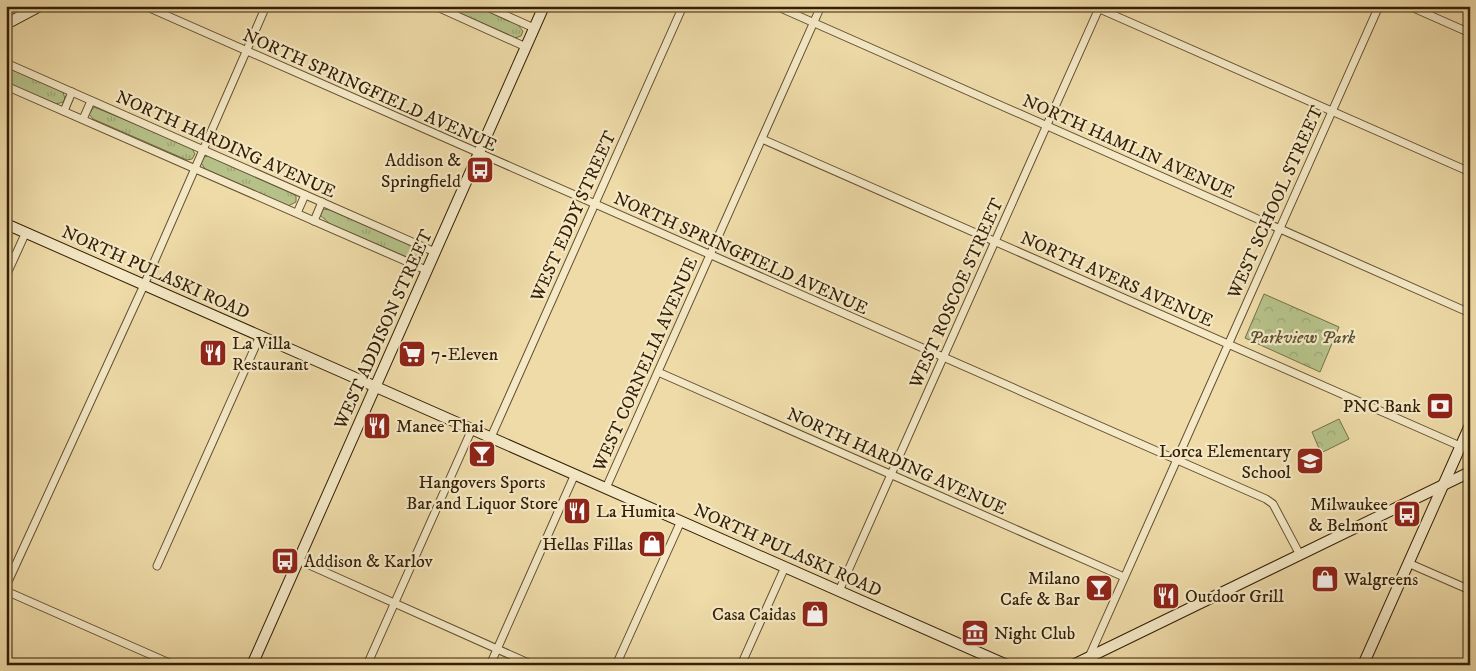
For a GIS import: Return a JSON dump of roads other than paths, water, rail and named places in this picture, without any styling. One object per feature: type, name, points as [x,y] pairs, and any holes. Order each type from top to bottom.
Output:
[{"type":"main road","points":[[6,24],[40,6]]},
{"type":"main road","name":"WEST ADDISON STREET","points":[[252,665],[544,6]]},
{"type":"main road","name":"NORTH PULASKI ROAD","points":[[6,224],[1007,665]]},
{"type":"main road","points":[[1363,665],[1470,425]]},
{"type":"main road","points":[[1072,665],[1470,472]]},
{"type":"street","name":"NORTH SPRINGFIELD AVENUE","points":[[145,6],[1270,501],[1299,554]]},
{"type":"street","points":[[6,586],[144,285],[266,6]]},
{"type":"street","points":[[435,6],[526,47]]},
{"type":"street","points":[[485,6],[534,28]]},
{"type":"street","name":"WEST EDDY STREET","points":[[491,437],[683,6]]},
{"type":"street","name":"NORTH HAMLIN AVENUE","points":[[776,6],[1470,313]]},
{"type":"street","name":"WEST CORNELIA AVENUE","points":[[606,488],[821,6]]},
{"type":"street","name":"WEST SCHOOL STREET","points":[[1089,656],[1379,6]]},
{"type":"street","points":[[1409,6],[1470,33]]},
{"type":"street","points":[[1097,7],[1470,172]]},
{"type":"street","name":"WEST ROSCOE STREET","points":[[840,591],[1047,126],[1097,7]]},
{"type":"street","name":"NORTH HARDING AVENUE","points":[[6,63],[435,252]]},
{"type":"street","name":"NORTH HARDING AVENUE","points":[[6,86],[426,270]]},
{"type":"street","points":[[64,111],[72,92]]},
{"type":"street","points":[[83,119],[91,101]]},
{"type":"street","name":"NORTH AVERS AVENUE","points":[[762,139],[1460,446]]},
{"type":"street","points":[[297,213],[305,195]]},
{"type":"street","points":[[314,221],[322,202]]},
{"type":"street","points":[[6,276],[26,232]]},
{"type":"street","points":[[157,566],[260,336]]},
{"type":"street","name":"NORTH HARDING AVENUE","points":[[658,372],[1124,577]]},
{"type":"street","points":[[367,665],[472,429]]},
{"type":"street","name":"WEST CORNELIA AVENUE","points":[[490,665],[575,474]]},
{"type":"street","points":[[616,665],[681,521]]},
{"type":"street","points":[[298,560],[533,665]]},
{"type":"street","points":[[1408,563],[1470,590]]},
{"type":"street","points":[[741,665],[785,567]]},
{"type":"street","points":[[6,591],[174,665]]},
{"type":"place","name":"Addison & Springfield","points":[[480,170]]},
{"type":"place","name":"La Villa Restaurant","points":[[213,353]]},
{"type":"place","name":"7-Eleven","points":[[412,354]]},
{"type":"place","name":"PNC Bank","points":[[1440,406]]},
{"type":"place","name":"Manee Thai","points":[[377,426]]},
{"type":"place","name":"Hangovers Sports Bar and Liquor Store","points":[[482,454]]},
{"type":"place","name":"Lorca Elementary School","points":[[1310,461]]},
{"type":"place","name":"La Humita","points":[[577,511]]},
{"type":"place","name":"Milwaukee & Belmont","points":[[1407,514]]},
{"type":"place","name":"Hellas Fillas","points":[[652,544]]},
{"type":"place","name":"Addison & Karlov","points":[[285,561]]},
{"type":"place","name":"Walgreens","points":[[1325,579]]},
{"type":"place","name":"Milano Cafe & Bar","points":[[1099,588]]},
{"type":"place","name":"Outdoor Grill","points":[[1166,596]]},
{"type":"place","name":"Casa Caidas","points":[[815,614]]},
{"type":"place","name":"Night Club","points":[[975,633]]},
{"type":"park label","name":"Parkview Park","points":[[1302,337]]}]
